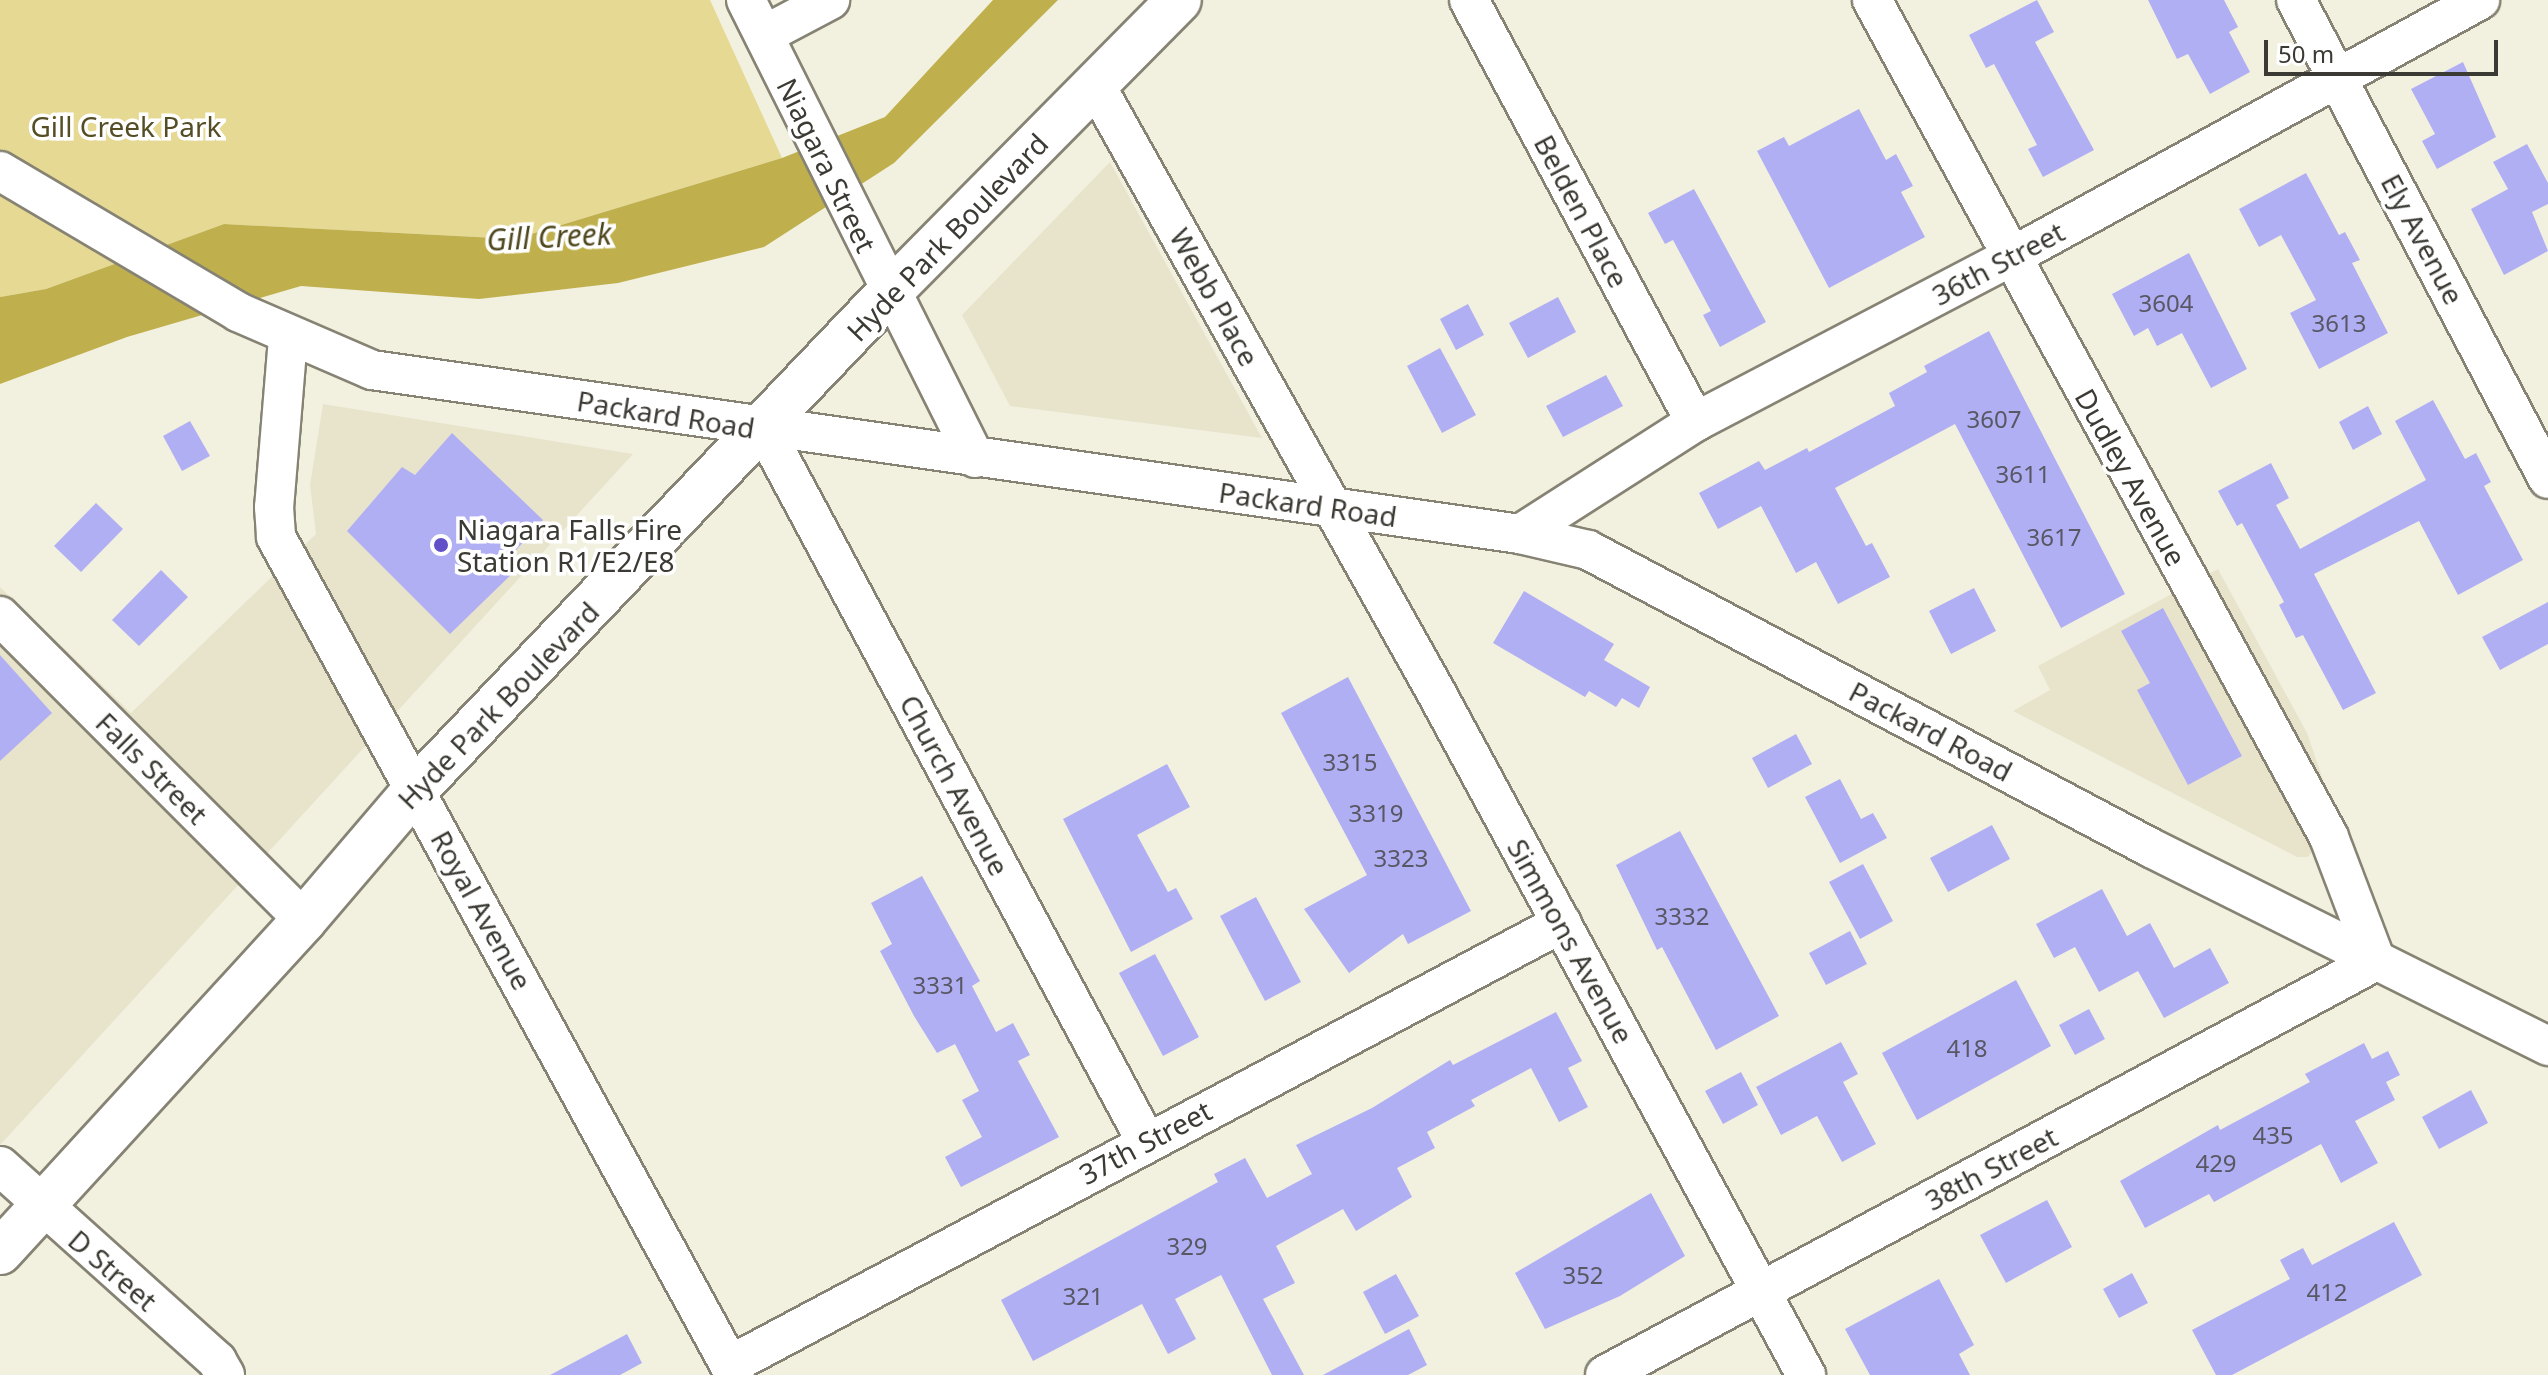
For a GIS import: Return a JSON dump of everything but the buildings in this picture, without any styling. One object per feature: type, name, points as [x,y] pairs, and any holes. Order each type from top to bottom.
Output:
[{"type":"main road","name":"Hyde Park Boulevard","points":[[0,1252],[304,920],[416,789],[764,429],[889,293],[1179,0]]},
{"type":"street","name":"Niagara Street","points":[[746,0],[889,293],[975,458]]},
{"type":"street","points":[[764,35],[830,0]]},
{"type":"street","name":"Belden Place","points":[[1469,0],[1695,422]]},
{"type":"street","name":"Dudley Avenue","points":[[1872,0],[2329,837],[2376,961]]},
{"type":"street","name":"Ely Avenue","points":[[2296,0],[2548,479]]},
{"type":"street","name":"36th Street","points":[[1520,534],[1695,422],[2011,257],[2480,0]]},
{"type":"street","name":"Webb Place","points":[[1096,86],[1334,508]]},
{"type":"street","name":"Packard Road","points":[[7,182],[288,338],[372,370],[764,429],[1520,534],[1588,550],[2376,961],[2548,1046]]},
{"type":"street","name":"Royal Avenue","points":[[288,338],[274,507],[276,537],[732,1370]]},
{"type":"street","name":"Church Avenue","points":[[764,429],[1146,1141]]},
{"type":"street","name":"Simmons Avenue","points":[[1334,508],[1806,1375]]},
{"type":"street","name":"Falls Street","points":[[0,616],[304,920]]},
{"type":"street","name":"37th Street","points":[[732,1370],[1146,1141],[1562,923]]},
{"type":"street","name":"38th Street","points":[[1605,1375],[2376,961]]},
{"type":"street","name":"D Street","points":[[0,1166],[42,1208],[217,1361],[225,1375]]},
{"type":"shaded area","points":[[1110,162],[1262,438],[1010,406],[962,315]]},
{"type":"shaded area","points":[[323,404],[633,454],[0,1145],[0,587],[131,713],[316,534],[310,485]]},
{"type":"shaded area","points":[[2218,569],[2307,733],[2329,797],[2333,825],[2308,857],[2297,857],[2013,711],[2050,690],[2038,666]]},
{"type":"green space","name":"Gill Creek Park","points":[[0,0],[710,0],[782,158],[515,239],[224,224],[46,289],[0,297]]},
{"type":"water","name":"Gill Creek","points":[[993,0],[1058,0],[894,163],[764,247],[618,283],[479,299],[301,286],[127,337],[0,384],[0,297],[46,289],[224,224],[515,239],[782,158],[885,117]]},
{"type":"place","name":"Niagara Falls Fire Station R1/E2/E8","points":[[441,545]]}]
